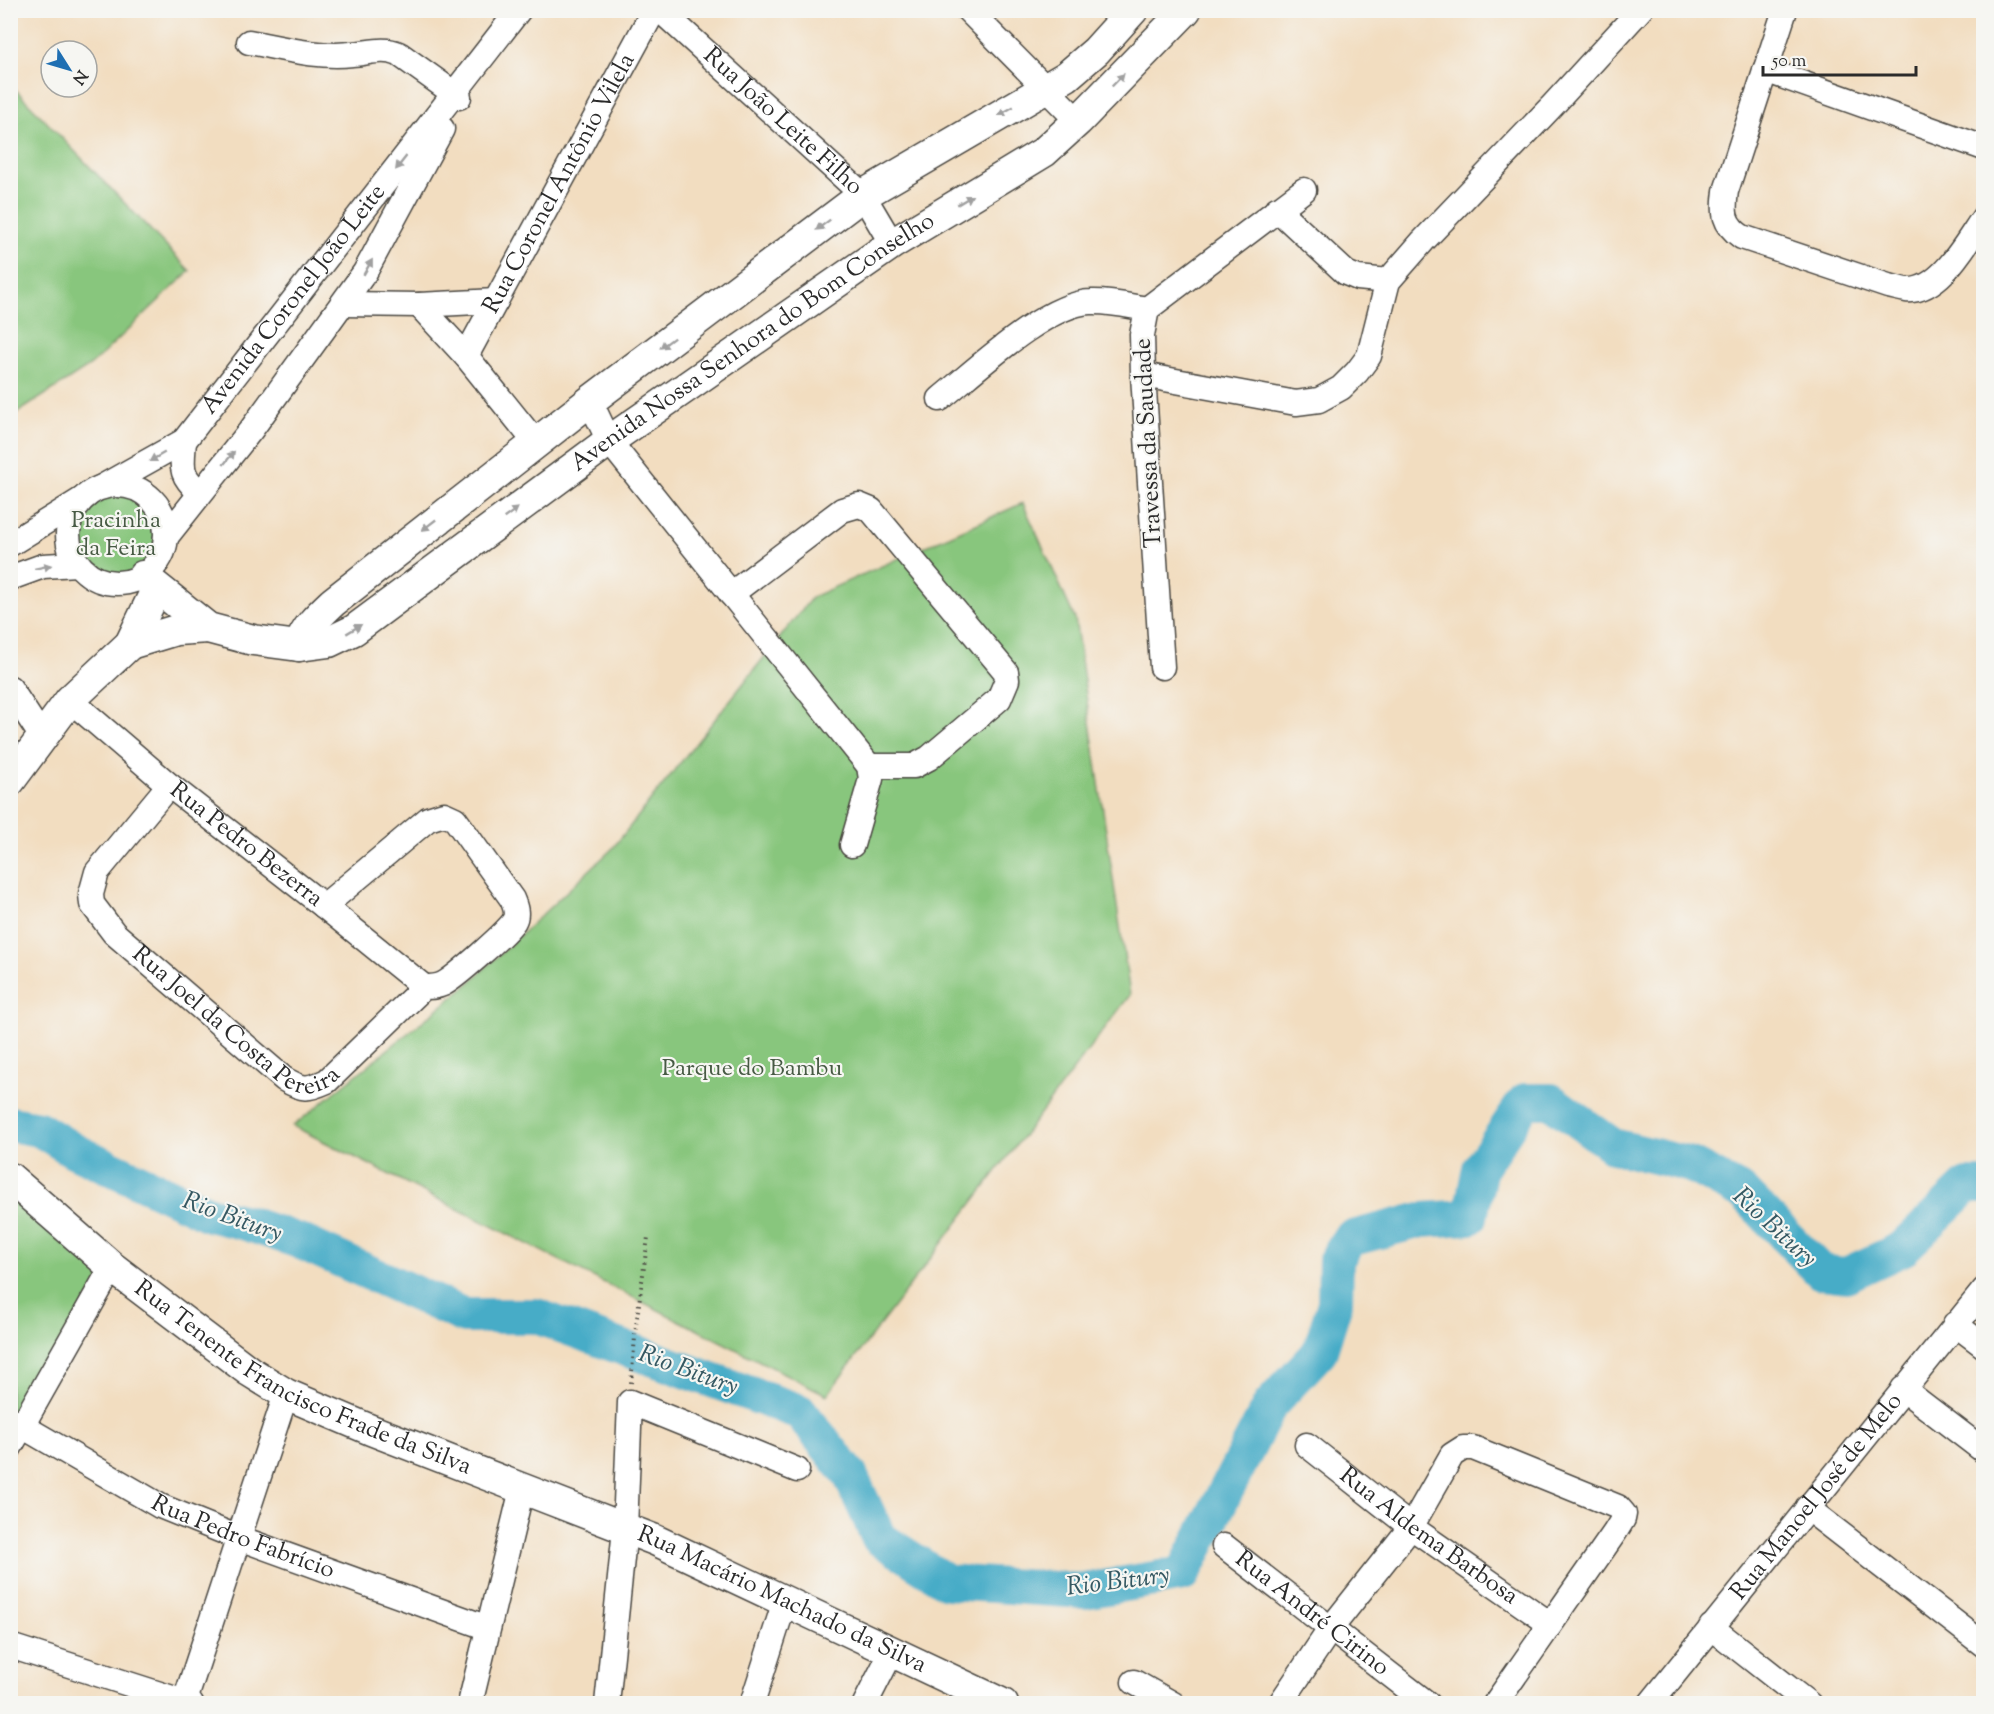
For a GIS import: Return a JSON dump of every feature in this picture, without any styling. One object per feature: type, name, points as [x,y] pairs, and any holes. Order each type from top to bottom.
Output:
[{"type":"street","name":"Avenida Coronel João Leite","points":[[102,487],[184,441],[459,92],[519,10]]},
{"type":"street","name":"Rua Coronel Antônio Vilela","points":[[466,356],[654,10]]},
{"type":"street","name":"Rua João Leite Filho","points":[[660,10],[863,195],[892,244]]},
{"type":"street","points":[[968,10],[1078,121]]},
{"type":"street","name":"Avenida Nossa Senhora do Bom Conselho","points":[[299,646],[304,632],[313,620],[333,602],[590,401],[863,195],[1067,76],[1096,51],[1133,10]]},
{"type":"street","name":"Avenida Nossa Senhora do Bom Conselho","points":[[150,582],[208,628],[253,640],[299,646],[329,642],[354,630],[609,441],[892,244],[1044,152],[1078,121],[1186,10]]},
{"type":"street","points":[[1143,375],[1296,403],[1319,399],[1341,388],[1369,356],[1388,281],[1640,10]]},
{"type":"street","points":[[1785,10],[1726,191],[1725,218],[1730,229],[1742,237],[1888,286],[1909,290],[1929,284],[1949,268],[1983,217]]},
{"type":"street","points":[[249,42],[318,54],[350,55],[388,49],[459,92]]},
{"type":"street","points":[[1765,70],[1983,148]]},
{"type":"street","name":"Avenida Coronel João Leite","points":[[166,537],[251,430],[365,272],[459,92]]},
{"type":"street","name":"Travessa da Saudade","points":[[1162,667],[1143,375],[1142,335],[1147,309],[1304,190]]},
{"type":"street","points":[[1277,209],[1346,273],[1358,278],[1388,281]]},
{"type":"street","points":[[343,304],[419,305],[496,301]]},
{"type":"street","points":[[940,399],[1025,330],[1069,307],[1090,302],[1147,309]]},
{"type":"street","points":[[419,305],[466,356],[536,443]]},
{"type":"street","points":[[590,401],[609,441],[869,766],[871,779],[852,845]]},
{"type":"street","points":[[184,441],[182,468],[187,481],[200,493]]},
{"type":"street","points":[[10,544],[102,487],[121,485],[139,490],[154,502],[164,518],[166,537],[130,644]]},
{"type":"street","points":[[81,500],[73,511],[68,538],[70,552],[77,564],[98,580],[110,583],[150,582]]},
{"type":"street","points":[[731,594],[842,510],[859,505],[871,510],[1006,672],[1007,680],[999,699],[929,758],[914,766],[869,766]]},
{"type":"street","points":[[10,578],[43,566],[77,564]]},
{"type":"street","points":[[10,781],[70,700],[130,644],[176,630],[208,628]]},
{"type":"street","points":[[10,688],[42,737]]},
{"type":"street","name":"Rua Pedro Bezerra","points":[[70,700],[169,785],[424,987]]},
{"type":"street","name":"Rua Joel da Costa Pereira","points":[[169,785],[97,872],[91,894],[92,904],[114,933],[284,1078],[302,1088],[310,1088],[327,1081],[424,987],[435,987],[451,979],[504,932],[514,921],[516,913],[512,899],[455,819],[444,814],[428,819],[324,906]]},
{"type":"street","name":"Rua Tenente Francisco Frade da Silva","points":[[10,1178],[112,1266],[249,1371],[286,1394],[625,1529]]},
{"type":"street","points":[[10,1447],[16,1423],[112,1266]]},
{"type":"street","name":"Rua Manoel José de Melo","points":[[1650,1704],[1983,1290]]},
{"type":"street","points":[[1955,1324],[1983,1346]]},
{"type":"street","points":[[1903,1389],[1983,1451]]},
{"type":"street","points":[[10,1646],[186,1703],[286,1394]]},
{"type":"street","points":[[607,1704],[625,1529],[630,1394],[797,1470]]},
{"type":"street","name":"Rua Pedro Fabrício","points":[[16,1423],[160,1506],[239,1538],[488,1628]]},
{"type":"street","name":"Rua Aldema Barbosa","points":[[1307,1445],[1411,1527],[1550,1624]]},
{"type":"street","points":[[1280,1704],[1331,1628],[1411,1527],[1449,1462],[1463,1448],[1473,1448],[1618,1507],[1624,1514],[1615,1532],[1495,1704]]},
{"type":"street","points":[[470,1704],[522,1489]]},
{"type":"street","points":[[1807,1508],[1983,1645]]},
{"type":"street","name":"Rua Macário Machado da Silva","points":[[625,1529],[655,1540],[1004,1704]]},
{"type":"street","name":"Rua André Cirino","points":[[1224,1546],[1331,1628],[1417,1700]]},
{"type":"street","points":[[752,1704],[785,1601]]},
{"type":"street","points":[[1711,1627],[1809,1704]]},
{"type":"street","points":[[865,1704],[892,1651]]},
{"type":"street","points":[[1134,1682],[1173,1704]]},
{"type":"path","points":[[630,1394],[648,1237]]},
{"type":"green space","points":[[11,85],[190,271],[91,365],[11,417]]},
{"type":"green space","name":"Pracinha da Feira","points":[[116,491],[140,498],[152,510],[159,534],[152,558],[140,570],[116,577],[92,570],[80,558],[73,534],[80,510],[92,498]]},
{"type":"green space","name":"Parque do Bambu","points":[[1023,503],[1075,619],[1130,995],[827,1395],[293,1126],[465,987],[612,849],[812,597]]},
{"type":"green space","points":[[10,1181],[106,1268],[19,1418],[10,1413]]},
{"type":"waterway","name":"Rio Bitury","points":[[10,1124],[39,1129],[73,1150],[209,1214],[246,1223],[299,1241],[465,1316],[536,1316],[800,1412],[850,1475],[879,1538],[947,1582],[1084,1591],[1183,1574],[1270,1405],[1320,1351],[1335,1303],[1336,1260],[1349,1239],[1421,1220],[1470,1217],[1480,1168],[1525,1101],[1551,1101],[1613,1146],[1691,1165],[1744,1193],[1821,1272],[1846,1275],[1902,1249],[1967,1186],[1984,1186]]}]
